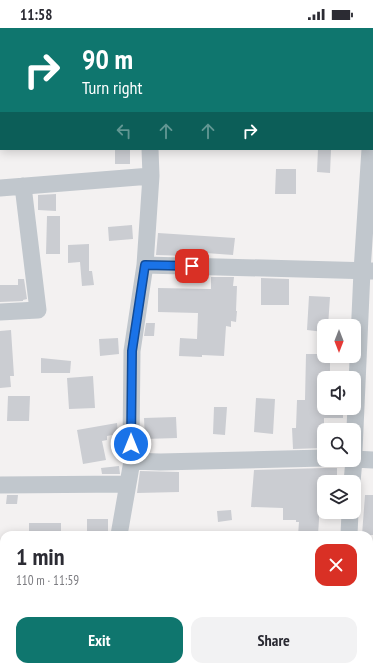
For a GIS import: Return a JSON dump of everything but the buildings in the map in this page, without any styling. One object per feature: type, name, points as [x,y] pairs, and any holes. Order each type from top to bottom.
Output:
[{"type":"street","points":[[120,531],[132,461],[132,351],[145,265],[151,176],[150,150]]},
{"type":"street","points":[[356,423],[368,271],[370,150]]},
{"type":"street","points":[[0,188],[151,176]]},
{"type":"street","points":[[0,312],[38,310],[23,186]]},
{"type":"street","points":[[145,265],[368,271]]},
{"type":"street","points":[[132,461],[168,462],[317,458]]},
{"type":"street","points":[[361,460],[373,460]]},
{"type":"street","points":[[0,484],[128,484]]},
{"type":"street","points":[[349,531],[350,519]]},
{"type":"route","points":[[131,444],[132,351],[145,265],[192,266]]}]
